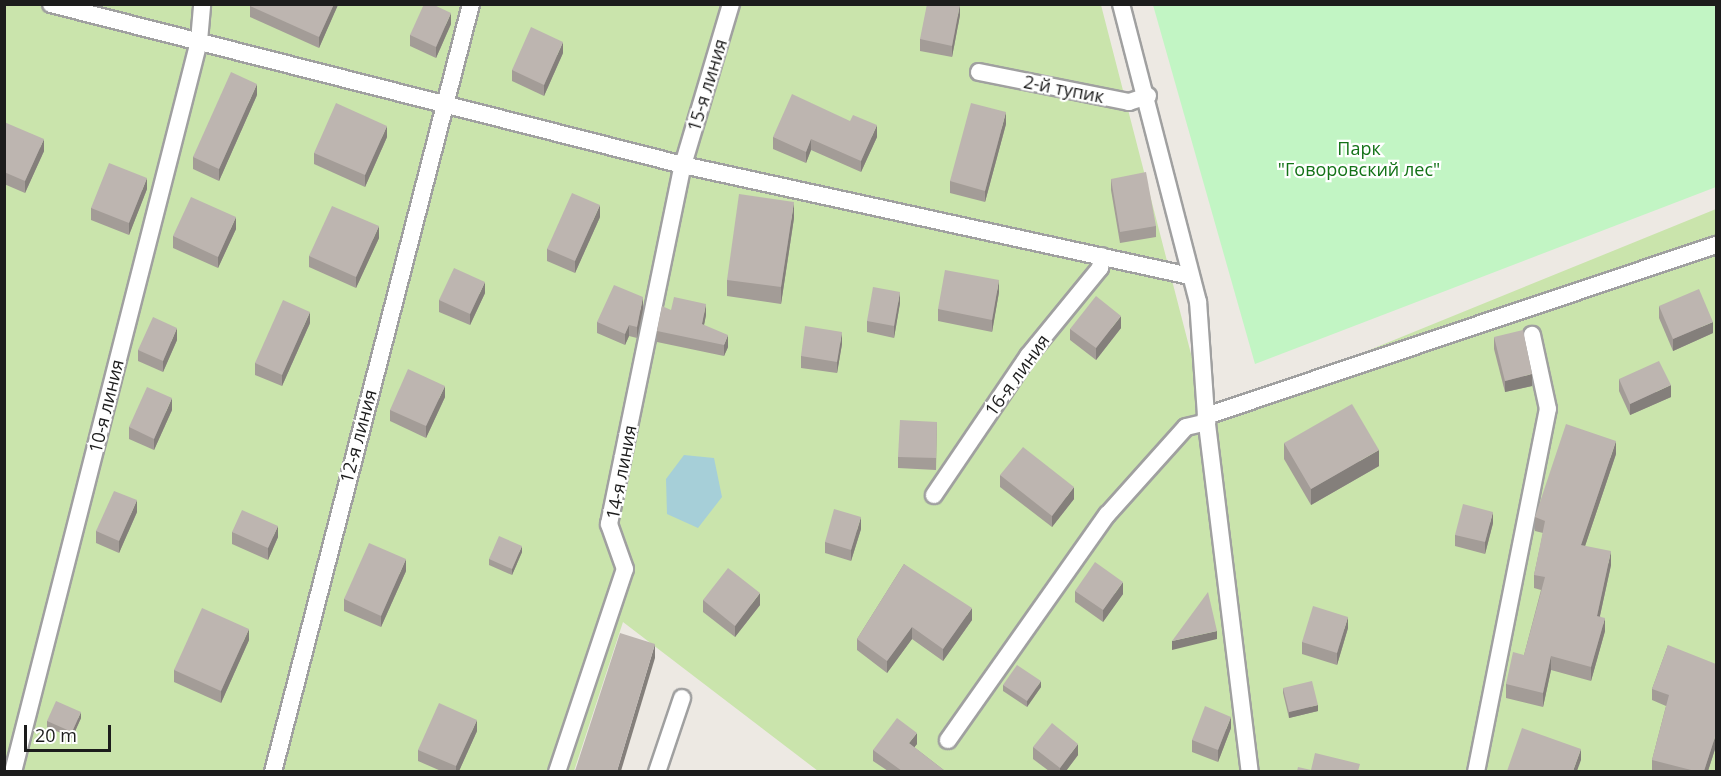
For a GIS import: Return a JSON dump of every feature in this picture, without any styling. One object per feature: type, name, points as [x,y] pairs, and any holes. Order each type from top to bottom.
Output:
[{"type":"lane","points":[[51,4],[446,101],[683,165],[1190,276]]},
{"type":"lane","name":"10-я линия","points":[[12,771],[199,41],[202,4]]},
{"type":"lane","name":"12-я линия","points":[[273,771],[471,4]]},
{"type":"lane","name":"15-я линия","points":[[683,165],[731,4]]},
{"type":"lane","points":[[1121,4],[1148,96],[1190,276],[1198,301],[1207,419],[1251,771]]},
{"type":"lane","name":"2-й тупик","points":[[979,72],[1129,102],[1148,96]]},
{"type":"lane","name":"14-я линия","points":[[556,771],[625,569],[609,525],[683,165]]},
{"type":"lane","points":[[948,740],[1107,515],[1186,427],[1716,245]]},
{"type":"lane","name":"16-я линия","points":[[934,495],[1028,356],[1100,268],[1102,256]]},
{"type":"lane","points":[[1476,771],[1548,409],[1532,335]]},
{"type":"lane","points":[[657,771],[682,698]]},
{"type":"green space","points":[[5,5],[1101,5],[1207,416],[1716,209],[1716,771],[818,771],[623,622],[574,771],[5,772]]},
{"type":"green space","name":"Парк \"Говоровский лес\"","points":[[1153,5],[1716,5],[1716,187],[1255,364]]},
{"type":"water","points":[[684,455],[714,458],[722,497],[698,528],[667,514],[666,479]]},
{"type":"building","points":[[250,4],[334,4],[319,37],[250,6]]},
{"type":"building","points":[[424,4],[432,4],[451,13],[436,47],[410,35]]},
{"type":"building","points":[[927,4],[960,4],[952,46],[920,39]]},
{"type":"building","points":[[531,27],[563,42],[544,85],[512,70]]},
{"type":"building","points":[[231,72],[257,84],[219,169],[193,157]]},
{"type":"building","points":[[792,94],[850,121],[853,115],[877,125],[861,161],[811,139],[806,152],[773,137]]},
{"type":"building","points":[[336,103],[387,126],[365,175],[314,153]]},
{"type":"building","points":[[971,103],[1006,112],[985,191],[950,181]]},
{"type":"building","points":[[4,122],[44,139],[25,181],[4,172]]},
{"type":"building","points":[[109,163],[147,178],[129,223],[91,208]]},
{"type":"building","points":[[1146,172],[1156,226],[1120,232],[1111,179]]},
{"type":"building","points":[[572,193],[600,205],[575,261],[547,249]]},
{"type":"building","points":[[739,194],[794,202],[781,287],[727,280]]},
{"type":"building","points":[[191,197],[236,217],[218,257],[173,236]]},
{"type":"building","points":[[332,206],[379,226],[356,277],[309,256]]},
{"type":"building","points":[[454,268],[485,282],[470,314],[439,300]]},
{"type":"building","points":[[945,270],[999,280],[992,320],[938,309]]},
{"type":"building","points":[[614,285],[643,297],[637,327],[629,325],[625,334],[597,322]]},
{"type":"building","points":[[873,287],[900,292],[894,326],[867,321]]},
{"type":"building","points":[[1699,289],[1713,322],[1673,339],[1659,306]]},
{"type":"building","points":[[1096,296],[1121,316],[1096,348],[1070,329]]},
{"type":"building","points":[[674,297],[706,304],[702,324],[728,335],[724,345],[657,331],[662,306],[671,310]]},
{"type":"building","points":[[283,300],[310,312],[282,375],[255,363]]},
{"type":"building","points":[[153,317],[177,328],[163,361],[138,350]]},
{"type":"building","points":[[805,326],[842,332],[837,362],[801,356]]},
{"type":"building","points":[[1523,330],[1532,374],[1505,381],[1494,337]]},
{"type":"building","points":[[1659,361],[1671,385],[1630,404],[1619,379]]},
{"type":"building","points":[[408,369],[445,386],[426,426],[390,410]]},
{"type":"building","points":[[147,387],[172,398],[154,439],[129,427]]},
{"type":"building","points":[[1352,404],[1379,450],[1311,489],[1284,443]]},
{"type":"building","points":[[900,420],[937,422],[936,458],[898,457]]},
{"type":"building","points":[[1566,424],[1616,441],[1581,545],[1611,551],[1597,616],[1605,618],[1591,667],[1551,656],[1543,693],[1506,684],[1513,652],[1524,655],[1545,577],[1534,575],[1545,521],[1535,517]]},
{"type":"building","points":[[1023,447],[1074,487],[1052,516],[1000,475]]},
{"type":"building","points":[[114,491],[137,500],[119,541],[96,531]]},
{"type":"building","points":[[1463,504],[1493,512],[1485,542],[1455,535]]},
{"type":"building","points":[[834,509],[861,517],[851,550],[825,542]]},
{"type":"building","points":[[242,510],[278,526],[268,548],[232,532]]},
{"type":"building","points":[[499,536],[522,546],[512,569],[489,559]]},
{"type":"building","points":[[369,543],[406,559],[381,616],[344,599]]},
{"type":"building","points":[[1095,562],[1123,582],[1103,610],[1075,591]]},
{"type":"building","points":[[904,564],[972,608],[943,649],[912,627],[887,661],[857,639]]},
{"type":"building","points":[[728,568],[760,593],[735,626],[703,600]]},
{"type":"building","points":[[1208,592],[1217,631],[1172,641]]},
{"type":"building","points":[[1313,606],[1348,617],[1337,653],[1302,642]]},
{"type":"building","points":[[202,608],[249,629],[221,691],[174,670]]},
{"type":"building","points":[[620,633],[655,644],[617,771],[575,771]]},
{"type":"building","points":[[1668,645],[1716,664],[1716,734],[1704,771],[1695,771],[1652,760],[1669,695],[1652,689]]},
{"type":"building","points":[[1017,665],[1041,681],[1027,701],[1003,685]]},
{"type":"building","points":[[1312,681],[1318,705],[1289,712],[1283,688]]},
{"type":"building","points":[[56,701],[81,712],[72,732],[47,721]]},
{"type":"building","points":[[439,703],[477,720],[456,766],[418,750]]},
{"type":"building","points":[[1205,706],[1231,717],[1218,750],[1192,740]]},
{"type":"building","points":[[897,718],[917,733],[909,743],[945,771],[902,771],[873,750]]},
{"type":"building","points":[[1052,723],[1078,744],[1060,768],[1033,747]]},
{"type":"building","points":[[1522,728],[1581,749],[1573,771],[1507,771]]},
{"type":"building","points":[[1315,753],[1360,764],[1358,771],[1297,771],[1298,767],[1311,770]]}]
